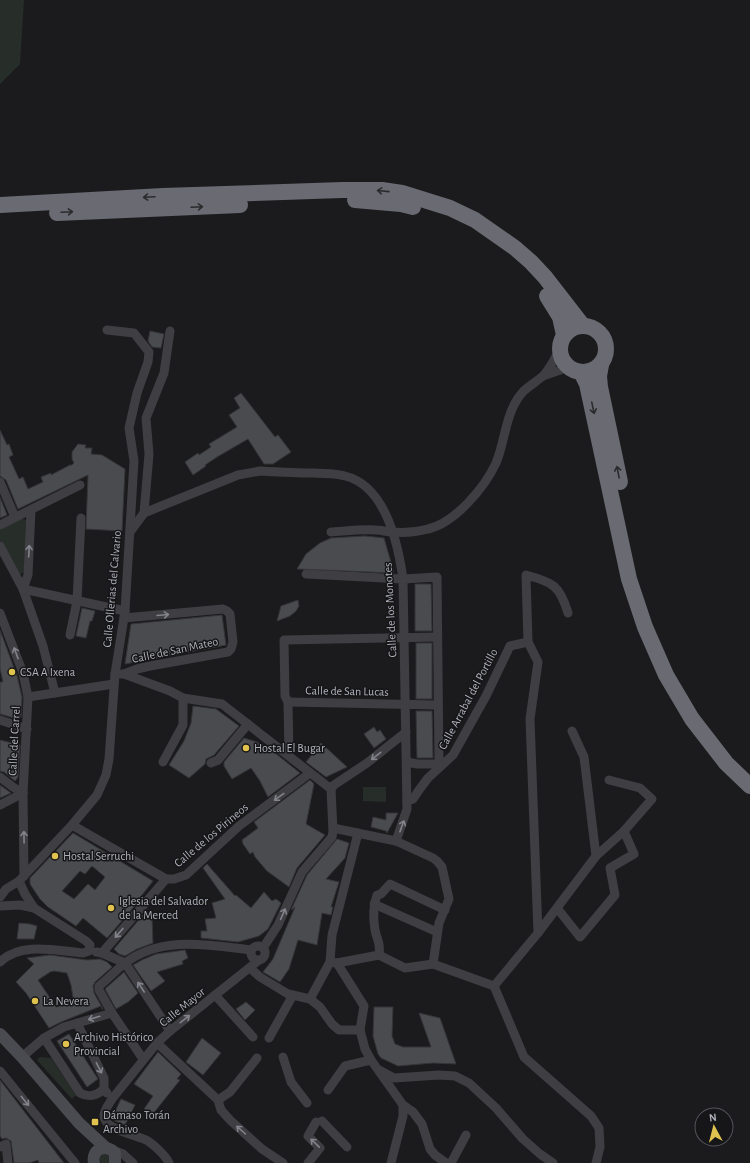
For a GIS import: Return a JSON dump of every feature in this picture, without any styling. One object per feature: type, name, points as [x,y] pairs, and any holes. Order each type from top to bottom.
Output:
[{"type":"highway","points":[[0,216],[343,195],[382,190],[402,194],[450,208],[476,220],[515,248],[531,262],[545,277],[583,326]]},
{"type":"highway","points":[[0,205],[163,196],[343,195],[372,201],[401,204],[424,210],[473,231],[510,257],[529,274],[543,290],[557,310],[562,323],[564,361],[577,370],[587,384],[629,579],[645,628],[666,675],[692,719],[726,763],[750,786]]},
{"type":"highway","points":[[562,342],[569,330],[576,327],[590,327],[597,330],[603,336],[607,350],[605,358],[600,365],[588,372],[577,370]]},
{"type":"highway","points":[[600,365],[600,387],[618,476],[639,575],[654,622],[674,668],[700,712],[733,754],[750,771]]},
{"type":"main road","points":[[0,1034],[22,1057],[107,1158]]},
{"type":"street","name":"Calle Ollerias del Calvario","points":[[0,897],[6,889],[22,879],[72,825],[97,795],[106,775],[109,759],[114,684],[120,674],[130,532],[134,461],[129,428],[137,393],[148,362],[149,352],[134,333],[107,330]]},
{"type":"street","points":[[130,532],[144,513],[149,454],[146,418],[164,373],[170,331]]},
{"type":"street","points":[[331,532],[377,530],[392,532],[419,531],[435,527],[453,516],[467,504],[480,488],[495,464],[501,450],[509,418],[517,400],[524,390],[543,376],[551,366],[562,342]]},
{"type":"street","points":[[543,376],[563,369],[577,370]]},
{"type":"street","name":"Calle de los Monotes","points":[[144,513],[243,473],[260,471],[337,475],[354,480],[372,492],[380,503],[392,532],[403,579],[407,801]]},
{"type":"street","points":[[0,482],[15,517]]},
{"type":"street","points":[[0,525],[80,485]]},
{"type":"street","points":[[23,589],[28,574],[31,510]]},
{"type":"street","points":[[70,635],[77,600],[80,518]]},
{"type":"street","points":[[0,546],[23,589],[43,646],[55,693]]},
{"type":"street","points":[[306,574],[403,579],[437,577],[437,705],[439,762],[436,764],[416,764],[407,762]]},
{"type":"street","points":[[538,933],[530,719],[538,662],[528,642],[526,575],[551,583],[563,597],[568,613]]},
{"type":"street","points":[[23,589],[77,600],[124,615]]},
{"type":"street","name":"Calle de San Mateo","points":[[120,674],[150,666],[228,652],[231,649],[233,642],[230,614],[223,609],[124,615]]},
{"type":"street","name":"Calle del Carrel","points":[[0,613],[23,672],[28,697],[23,793],[22,879]]},
{"type":"street","points":[[289,755],[288,702],[285,696],[284,640],[437,637]]},
{"type":"street","name":"Calle Arrabal del Portillo","points":[[407,801],[413,799],[428,778],[453,755],[486,696],[510,646],[528,642]]},
{"type":"street","points":[[120,674],[170,691],[183,698],[222,704],[331,789]]},
{"type":"street","points":[[28,697],[77,688],[114,684]]},
{"type":"street","points":[[163,762],[183,725],[183,698]]},
{"type":"street","name":"Calle de San Lucas","points":[[288,702],[437,705]]},
{"type":"street","points":[[0,720],[27,729]]},
{"type":"street","points":[[211,764],[218,760],[248,724]]},
{"type":"street","points":[[572,731],[584,757],[596,856]]},
{"type":"street","points":[[263,948],[278,925],[302,872],[333,834],[331,789],[334,785],[367,763],[406,732]]},
{"type":"street","name":"Calle de los Pirineos","points":[[102,953],[166,879],[174,879],[186,875],[238,826],[310,773]]},
{"type":"street","points":[[0,777],[12,787],[23,793]]},
{"type":"street","points":[[494,986],[538,933],[596,856],[624,831],[652,799],[640,788],[608,780]]},
{"type":"street","points":[[0,804],[23,793]]},
{"type":"street","points":[[396,841],[406,815],[407,801]]},
{"type":"street","points":[[72,825],[166,879]]},
{"type":"street","points":[[333,828],[396,841],[433,858],[440,864],[449,894],[449,899],[439,923],[433,964]]},
{"type":"street","points":[[557,908],[580,937],[615,895],[610,868],[634,854],[624,831]]},
{"type":"street","points":[[358,833],[332,935],[334,962],[364,1006],[360,1030],[366,1049],[373,1063],[403,1105],[413,1112],[422,1124],[430,1149],[435,1155],[446,1163]]},
{"type":"street","points":[[22,879],[24,894],[34,908]]},
{"type":"street","points":[[379,955],[380,946],[375,930],[374,904],[377,895],[381,894],[390,884],[445,910]]},
{"type":"street","points":[[374,904],[437,932]]},
{"type":"street","points":[[0,906],[20,905],[34,908],[86,941],[90,945],[89,951]]},
{"type":"street","points":[[143,1059],[112,1013],[98,988],[125,963],[152,950],[182,944],[201,944],[251,950],[257,946],[263,948]]},
{"type":"street","points":[[251,950],[250,954],[252,959],[259,960],[265,955],[265,950],[263,948]]},
{"type":"street","points":[[0,962],[5,957],[20,951],[36,949],[83,953],[89,951],[102,953],[125,963],[170,1031]]},
{"type":"street","points":[[310,999],[334,962],[379,955],[405,968],[433,964],[494,986],[524,1058],[591,1116],[599,1128],[600,1147],[596,1163]]},
{"type":"street","name":"Calle Mayor","points":[[170,1163],[148,1141],[111,1127],[104,1116],[112,1099],[156,1043],[259,960]]},
{"type":"street","points":[[250,968],[288,994],[310,999],[320,1007],[332,1024],[339,1030],[360,1030]]},
{"type":"street","points":[[269,1038],[293,994]]},
{"type":"street","points":[[215,995],[253,1037]]},
{"type":"street","points":[[22,1057],[44,1038],[64,1027],[112,1013]]},
{"type":"street","points":[[77,1023],[104,1078],[104,1089],[112,1099]]},
{"type":"street","points":[[44,1038],[80,1093],[85,1096],[92,1096],[98,1094],[104,1089]]},
{"type":"street","points":[[156,1043],[218,1100],[221,1110],[230,1120],[262,1149],[283,1163]]},
{"type":"street","points":[[282,1057],[291,1082],[307,1103]]},
{"type":"street","points":[[218,1100],[230,1092],[257,1058]]},
{"type":"street","points":[[328,1090],[345,1066],[373,1063],[394,1078],[439,1075],[455,1076],[469,1083],[496,1108],[523,1139],[553,1163]]},
{"type":"street","points":[[0,1071],[75,1163]]},
{"type":"street","points":[[391,1163],[403,1116],[403,1105]]},
{"type":"street","points":[[308,1163],[320,1148],[308,1136],[319,1121],[347,1146]]},
{"type":"street","points":[[451,1163],[466,1135]]},
{"type":"street","points":[[3,1146],[8,1163]]},
{"type":"street","points":[[262,1149],[270,1163]]},
{"type":"street","points":[[107,1158],[133,1163]]},
{"type":"shaded area","points":[[0,0],[24,0],[20,64],[0,84]]},
{"type":"shaded area","points":[[21,518],[26,520],[24,572],[19,575],[0,540],[0,528]]},
{"type":"shaded area","points":[[363,787],[386,787],[386,802],[363,801]]},
{"type":"shaded area","points":[[40,1057],[51,1058],[76,1095],[72,1099],[37,1060]]},
{"type":"shaded area","points":[[103,1154],[107,1154],[109,1155],[109,1163],[103,1164],[100,1161],[100,1157]]},
{"type":"building","points":[[150,331],[164,334],[161,348],[152,347],[148,341]]},
{"type":"building","points":[[241,393],[275,437],[278,435],[291,452],[273,464],[264,464],[248,439],[217,457],[193,475],[185,462],[198,453],[199,455],[211,447],[209,444],[237,427],[229,415],[240,408],[234,398]]},
{"type":"building","points":[[0,430],[7,445],[9,444],[13,455],[9,457],[19,479],[23,477],[28,489],[43,482],[41,477],[51,473],[51,475],[72,465],[74,463],[72,459],[72,452],[78,444],[86,445],[85,448],[92,448],[91,454],[102,455],[125,469],[122,531],[86,529],[88,475],[18,509],[6,480],[0,476]]},
{"type":"building","points":[[0,497],[7,515],[0,518]]},
{"type":"building","points":[[365,536],[384,538],[394,573],[297,569],[306,554],[320,543],[331,538]]},
{"type":"building","points":[[415,584],[431,584],[432,631],[415,631]]},
{"type":"building","points":[[298,600],[299,606],[296,611],[290,616],[277,621],[281,606]]},
{"type":"building","points":[[82,608],[95,611],[92,621],[90,621],[86,638],[76,636]]},
{"type":"building","points":[[222,615],[226,645],[125,664],[131,624]]},
{"type":"building","points":[[0,630],[17,676],[22,697],[21,718],[15,716],[14,718],[0,714],[0,682],[3,682],[0,669]]},
{"type":"building","points":[[416,643],[432,643],[432,699],[416,699]]},
{"type":"building","points":[[193,706],[216,709],[239,726],[214,755],[206,759],[205,764],[189,778],[169,765],[184,741],[191,723]]},
{"type":"building","points":[[416,711],[432,711],[433,758],[417,758]]},
{"type":"building","points":[[374,727],[377,732],[380,730],[386,739],[374,748],[364,734]]},
{"type":"building","points":[[244,738],[257,742],[270,749],[300,773],[268,797],[251,768],[232,779],[224,766],[224,762]]},
{"type":"building","points":[[0,740],[20,745],[18,777],[15,781],[4,772],[0,771]]},
{"type":"building","points":[[321,743],[347,767],[326,777],[306,762]]},
{"type":"building","points":[[310,780],[314,784],[306,824],[325,835],[297,868],[289,887],[267,871],[255,857],[253,852],[250,854],[242,840],[258,828],[254,822]]},
{"type":"building","points":[[0,785],[11,793],[0,798]]},
{"type":"building","points":[[386,813],[398,813],[387,833],[386,831],[371,827],[373,817],[386,820]]},
{"type":"building","points":[[73,833],[153,881],[138,900],[139,901],[107,938],[83,918],[76,926],[48,907],[40,899],[30,884],[30,878]],"holes":[[[92,866],[105,877],[95,890],[88,884],[74,899],[62,891],[80,871],[85,874]]]},
{"type":"building","points":[[337,839],[349,843],[345,858],[326,879],[339,882],[331,907],[333,907],[331,915],[322,913],[317,945],[298,940],[289,969],[280,982],[263,972],[273,959],[295,907],[291,910],[307,875]]},
{"type":"building","points":[[207,864],[235,896],[236,895],[251,908],[264,892],[272,901],[276,899],[281,903],[268,929],[259,936],[238,942],[201,938],[201,931],[207,931],[205,919],[216,918],[212,903],[225,899],[203,868]]},
{"type":"building","points":[[143,915],[143,919],[152,919],[153,943],[137,949],[125,956],[119,954],[114,949]]},
{"type":"building","points":[[19,923],[37,926],[34,939],[17,939]]},
{"type":"building","points":[[185,950],[188,958],[182,961],[183,964],[157,972],[165,981],[151,991],[133,965],[156,954]]},
{"type":"building","points":[[50,955],[87,960],[100,959],[107,962],[112,967],[95,982],[93,986],[94,993],[103,1009],[101,1006],[49,1028],[26,993],[16,982],[34,964],[27,958]],"holes":[[[54,971],[67,973],[74,1003],[56,1007],[38,980]]]},
{"type":"building","points":[[124,972],[138,993],[128,1002],[116,1009],[105,989]]},
{"type":"building","points":[[246,1002],[255,1010],[245,1020],[236,1009]]},
{"type":"building","points":[[374,1007],[393,1007],[392,1036],[395,1044],[403,1047],[431,1047],[419,1013],[440,1018],[456,1064],[433,1063],[398,1066],[381,1058],[378,1054],[373,1036]]},
{"type":"building","points":[[69,1034],[98,1079],[87,1087],[57,1041]]},
{"type":"building","points":[[202,1038],[221,1053],[203,1075],[186,1062]]},
{"type":"building","points":[[158,1052],[181,1074],[177,1079],[180,1080],[152,1115],[144,1109],[153,1096],[134,1084]]},
{"type":"building","points":[[0,1080],[64,1163],[39,1163],[38,1160],[29,1163],[14,1163],[11,1141],[6,1138],[2,1139],[0,1136]]},
{"type":"building","points":[[121,1099],[135,1105],[125,1125],[115,1121],[113,1116]]},
{"type":"place","name":"CSA A Ixena","points":[[12,672]]},
{"type":"place","name":"Hostal El Bugar","points":[[246,748]]},
{"type":"place","name":"Hostal Serruchi","points":[[55,856]]},
{"type":"place","name":"Iglesia del Salvador de la Merced","points":[[111,908]]},
{"type":"place","name":"La Nevera","points":[[35,1001]]},
{"type":"place","name":"Archivo Histórico Provincial","points":[[66,1044]]},
{"type":"place","name":"Dámaso Torán Archivo","points":[[95,1122]]}]
